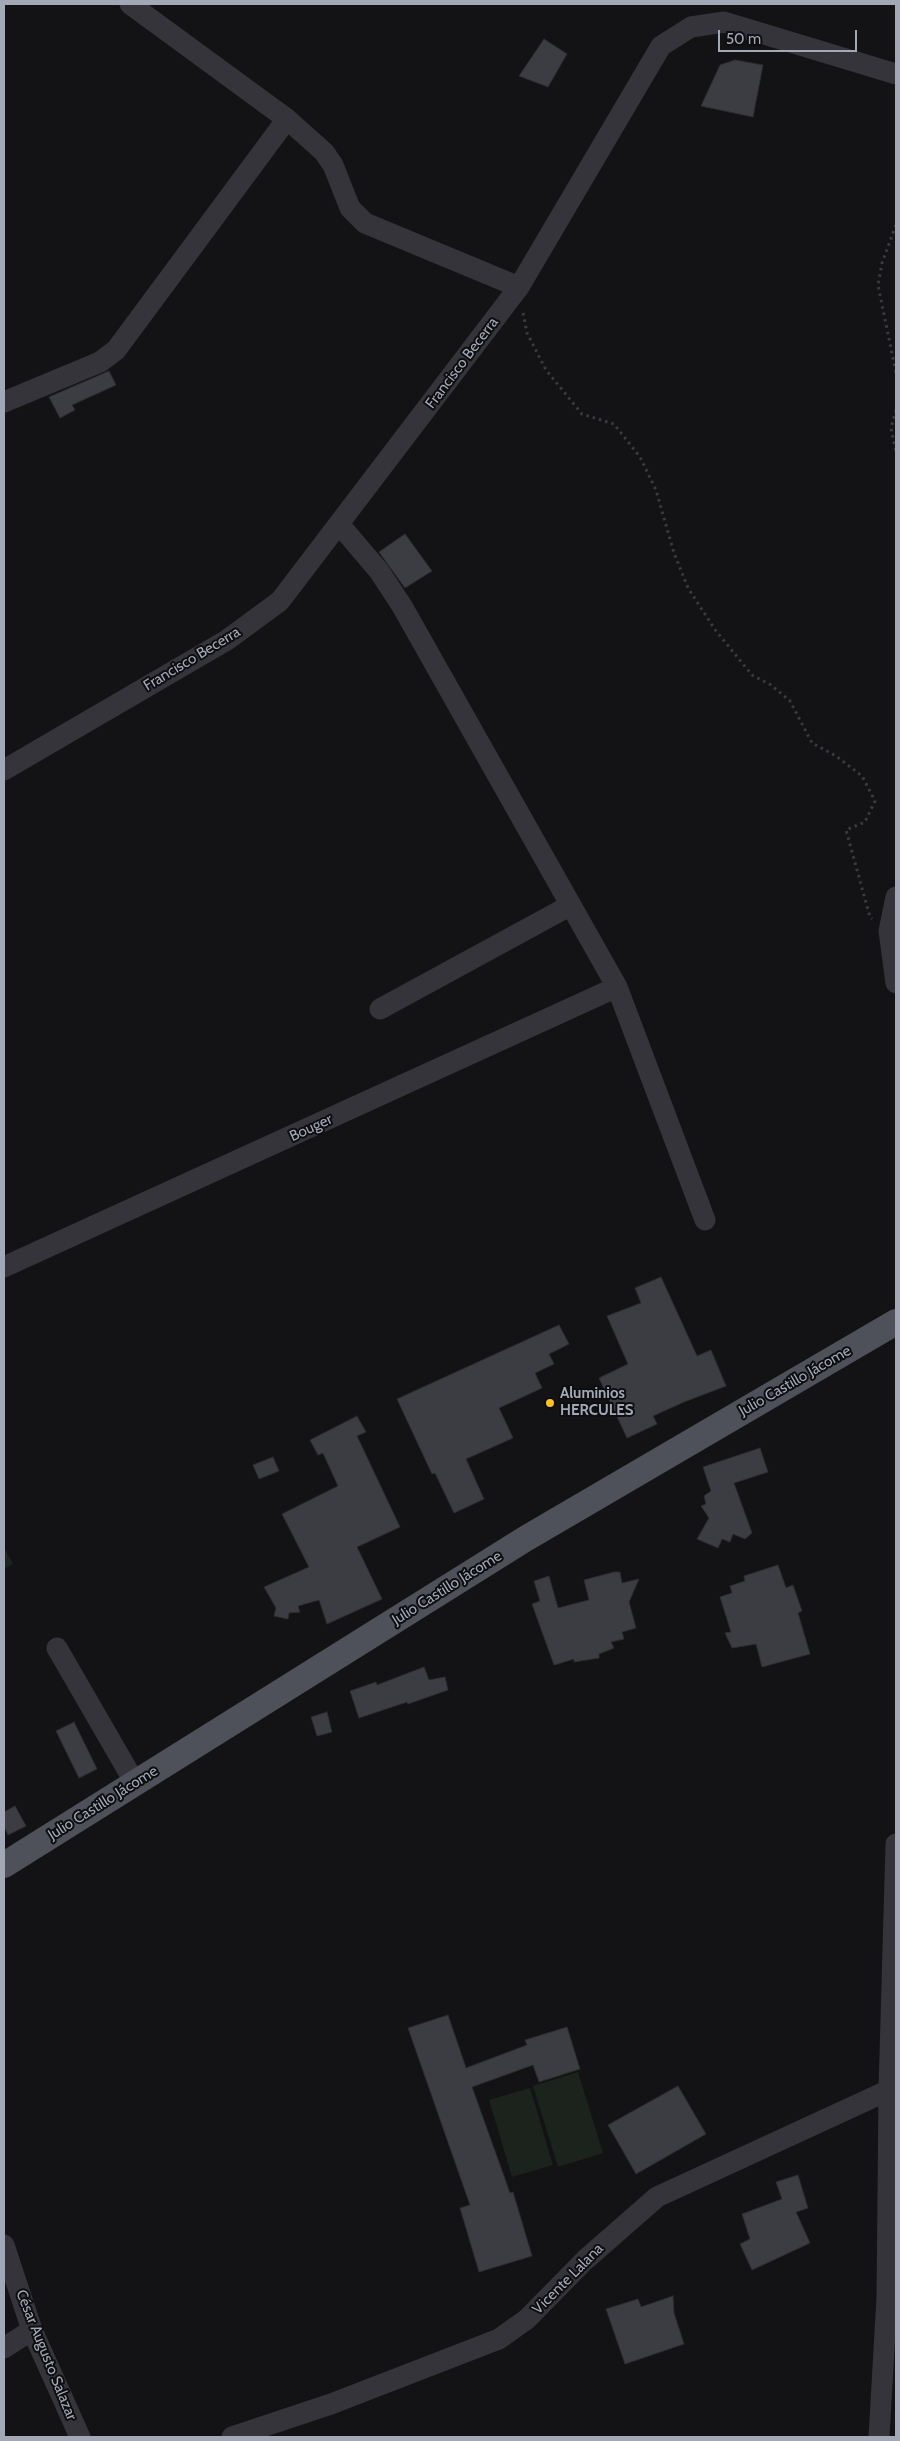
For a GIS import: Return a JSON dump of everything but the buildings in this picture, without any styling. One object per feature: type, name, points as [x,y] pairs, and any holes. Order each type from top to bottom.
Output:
[{"type":"main road","name":"Julio Castillo Jácome","points":[[4,1865],[525,1539],[896,1322]]},
{"type":"street","points":[[130,4],[287,119],[324,152],[333,165],[350,208],[365,222],[519,288]]},
{"type":"street","name":"Francisco Becerra","points":[[4,770],[227,640],[280,601],[519,288],[661,46],[691,27],[724,22],[896,74]]},
{"type":"street","points":[[4,402],[100,362],[116,350],[287,119]]},
{"type":"street","points":[[339,524],[379,571],[402,606],[617,987],[706,1220]]},
{"type":"street","points":[[896,897],[889,931],[896,983]]},
{"type":"street","points":[[380,1008],[571,905]]},
{"type":"street","name":"Bouger","points":[[4,1267],[617,987]]},
{"type":"street","points":[[57,1648],[135,1783]]},
{"type":"street","points":[[878,2437],[892,2295],[889,2090],[896,1844]]},
{"type":"street","name":"Vicente Lalana","points":[[232,2437],[331,2404],[499,2339],[527,2319],[584,2260],[657,2197],[889,2090]]},
{"type":"street","name":"César Augusto Salazar","points":[[4,2245],[32,2330],[80,2437]]},
{"type":"street","points":[[4,2348],[32,2330]]},
{"type":"path","points":[[896,225],[882,263],[878,285],[896,374]]},
{"type":"path","points":[[519,288],[527,332],[546,370],[582,414],[614,424],[640,457],[656,490],[674,554],[688,588],[716,631],[752,675],[770,685],[790,702],[812,742],[836,756],[862,776],[875,801],[865,822],[846,830],[859,871],[870,917],[889,931]]},
{"type":"path","points":[[896,410],[891,428],[896,452]]},
{"type":"shaded area","points":[[4,1547],[13,1564],[4,1569]]},
{"type":"shaded area","points":[[578,2072],[603,2153],[558,2167],[533,2086]]},
{"type":"shaded area","points":[[530,2088],[553,2165],[512,2177],[489,2100]]},
{"type":"place","name":"Aluminios HERCULES","points":[[550,1403]]}]
